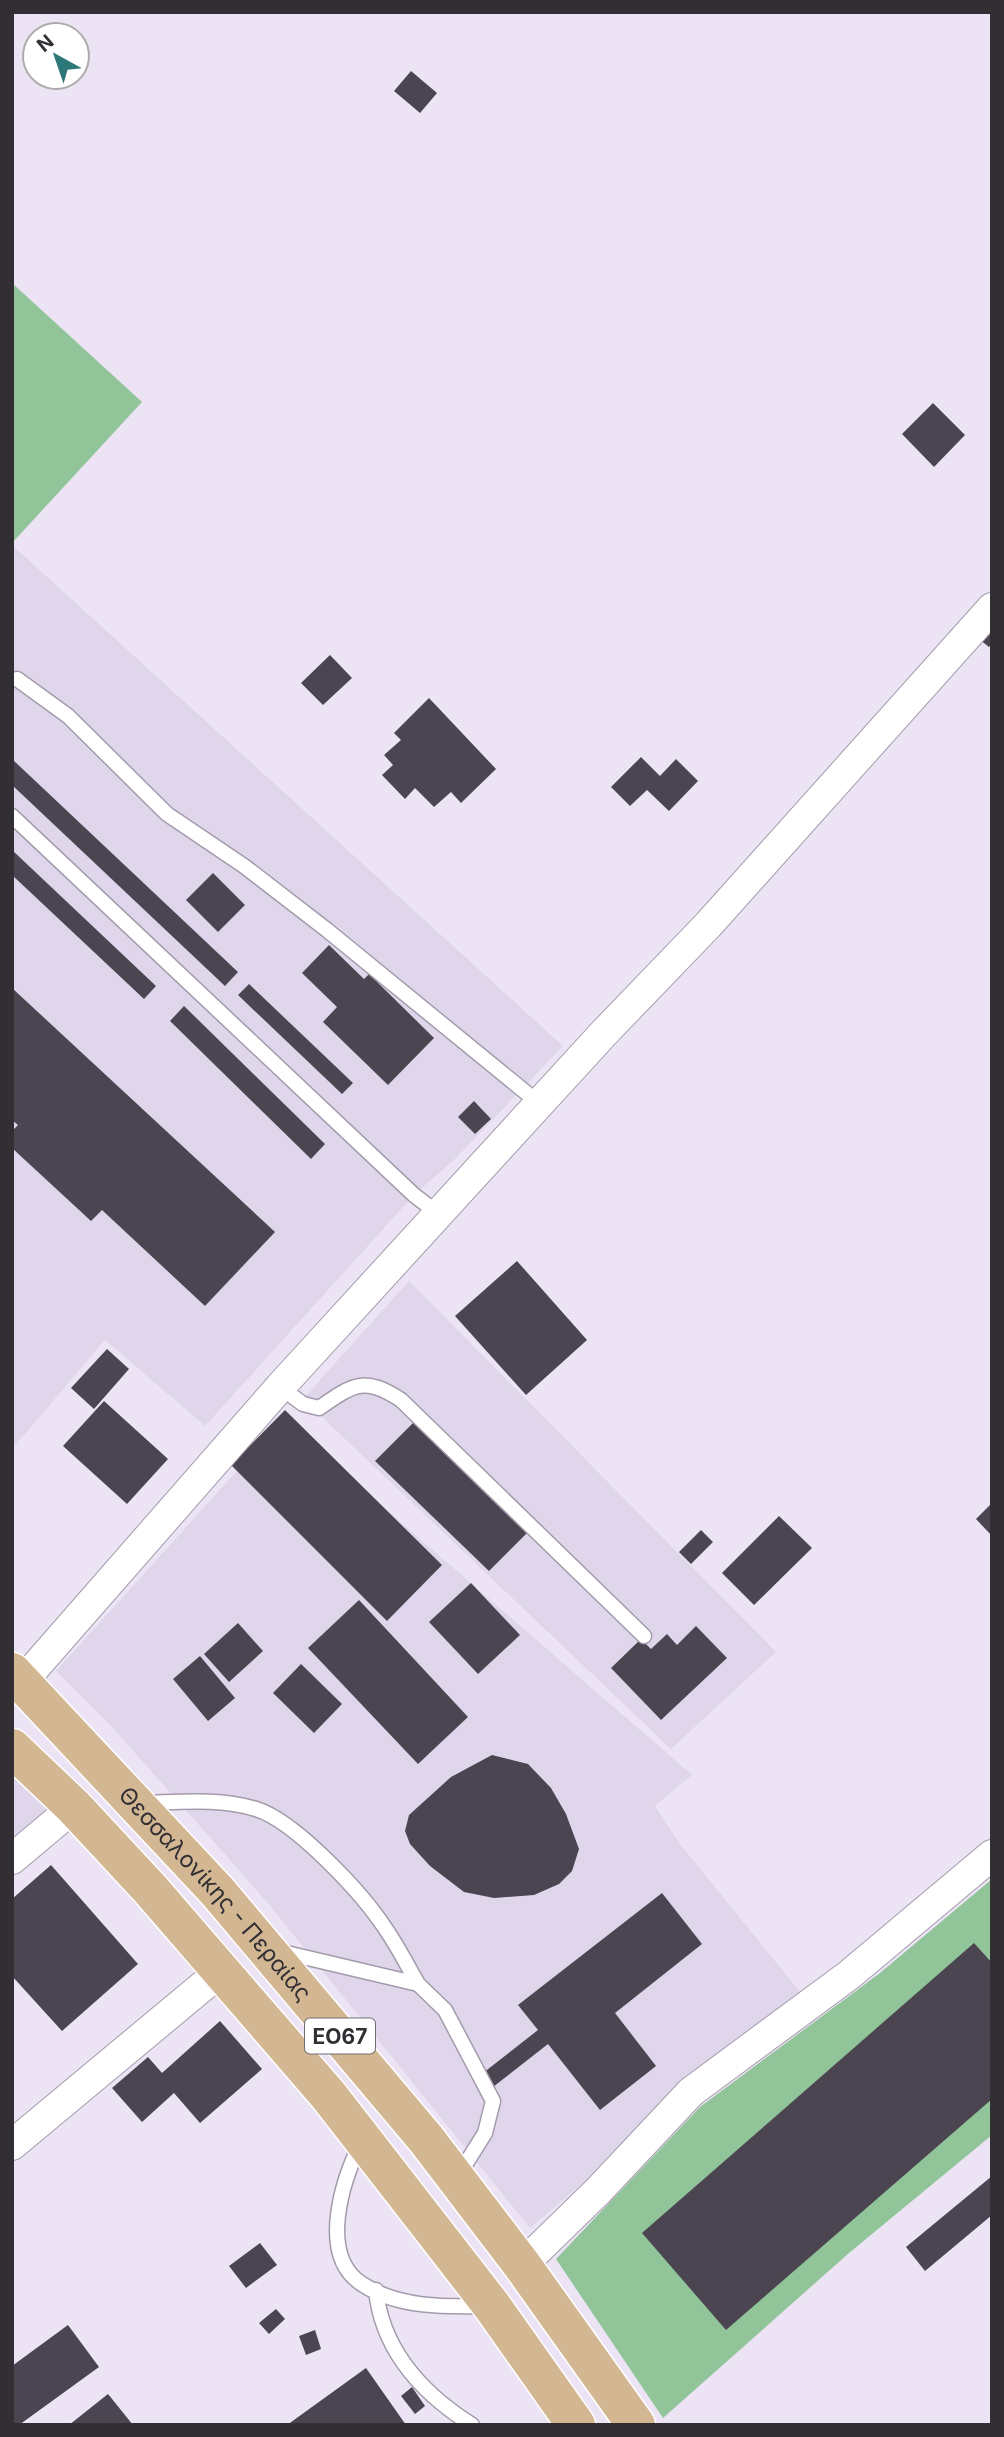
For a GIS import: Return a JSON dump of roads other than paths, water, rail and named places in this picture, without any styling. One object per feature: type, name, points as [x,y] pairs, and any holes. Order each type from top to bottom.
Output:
[{"type":"main road","name":"Θεσσαλονίκης - Περαίας","points":[[17,1677],[137,1804],[265,1949],[457,2178],[522,2264],[636,2425]]},
{"type":"main road","name":"Θεσσαλονίκης - Περαίας","points":[[12,1748],[74,1807],[221,1971],[363,2138],[492,2306],[576,2425]]},
{"type":"street","points":[[17,1677],[540,1104],[708,925],[992,608]]},
{"type":"street","points":[[12,1859],[74,1807]]},
{"type":"street","points":[[522,2264],[598,2191],[691,2092],[849,1975],[992,1855]]},
{"type":"street","points":[[12,2145],[221,1971]]},
{"type":"lane","points":[[17,680],[68,716],[167,814],[244,866],[327,930],[540,1104]]},
{"type":"lane","points":[[12,816],[404,1185],[440,1214]]},
{"type":"lane","points":[[280,1387],[303,1405],[319,1408],[354,1385],[372,1384],[401,1400],[644,1636]]},
{"type":"lane","points":[[137,1804],[219,1801],[258,1809],[284,1821],[349,1884],[385,1927],[418,1984],[445,2010],[493,2101],[485,2133],[457,2178]]},
{"type":"lane","points":[[265,1949],[418,1984]]},
{"type":"lane","points":[[363,2138],[349,2166],[336,2225],[348,2269],[362,2284],[420,2305],[492,2306]]},
{"type":"lane","points":[[376,2290],[378,2313],[386,2334],[413,2376],[447,2409],[472,2425]]}]
